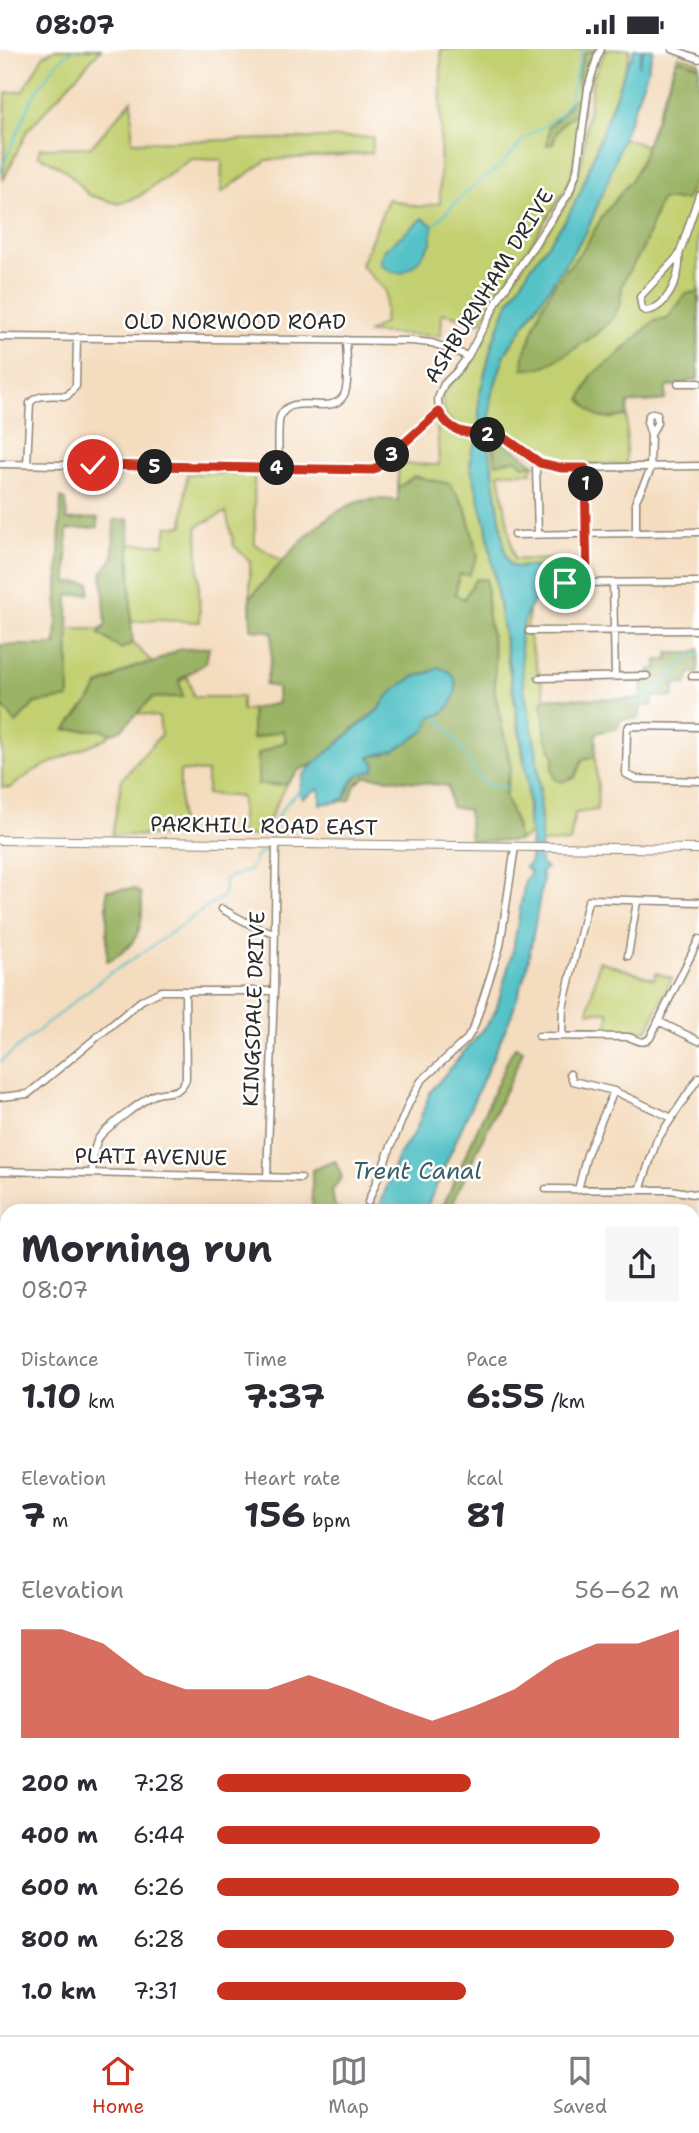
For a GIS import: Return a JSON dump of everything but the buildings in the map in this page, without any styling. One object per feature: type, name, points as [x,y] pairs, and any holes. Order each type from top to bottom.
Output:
[{"type":"main road","name":"PARKHILL ROAD EAST","points":[[0,840],[699,849]]},
{"type":"street","name":"ASHBURNHAM DRIVE","points":[[540,463],[505,438],[457,431],[443,420],[439,412],[438,397],[444,384],[468,356],[499,296],[569,193],[577,171],[588,88],[601,49]]},
{"type":"street","points":[[672,49],[698,56]]},
{"type":"street","points":[[678,255],[680,263],[669,294],[650,311],[642,309],[640,297],[678,255],[697,212],[699,195]]},
{"type":"street","name":"OLD NORWOOD ROAD","points":[[0,337],[432,343],[468,356]]},
{"type":"street","points":[[27,464],[30,403],[39,397],[67,396],[74,390],[77,337]]},
{"type":"street","points":[[279,468],[280,417],[288,408],[296,405],[327,405],[339,401],[345,394],[346,340]]},
{"type":"street","points":[[678,383],[699,383]]},
{"type":"street","points":[[0,464],[374,470],[439,412]]},
{"type":"street","points":[[636,533],[636,500],[651,466],[650,435]]},
{"type":"street","points":[[538,534],[536,468],[540,463],[562,468],[699,466]]},
{"type":"street","points":[[585,468],[587,583]]},
{"type":"street","points":[[514,535],[699,532]]},
{"type":"street","points":[[565,583],[699,582]]},
{"type":"street","points":[[613,583],[614,676]]},
{"type":"street","points":[[529,631],[699,631]]},
{"type":"street","points":[[539,678],[647,676]]},
{"type":"street","points":[[699,727],[629,726],[626,773],[636,779],[699,781]]},
{"type":"street","name":"KINGSDALE DRIVE","points":[[267,1177],[276,843]]},
{"type":"street","points":[[368,1202],[409,1103],[421,1081],[467,1039],[474,1027],[500,946],[514,847]]},
{"type":"street","points":[[562,1036],[563,1008],[588,901],[699,902]]},
{"type":"street","points":[[628,956],[637,901]]},
{"type":"street","points":[[222,909],[255,927],[275,933]]},
{"type":"street","points":[[539,1036],[628,1037],[643,1042],[649,1038],[699,939]]},
{"type":"street","points":[[0,1097],[28,1094],[142,1000],[161,991],[274,991]]},
{"type":"street","points":[[92,1173],[93,1156],[99,1136],[149,1096],[183,1088],[186,1079],[185,991]]},
{"type":"street","points":[[658,1021],[699,1041]]},
{"type":"street","points":[[570,1074],[573,1081],[614,1091],[670,1118]]},
{"type":"street","points":[[640,1190],[657,1140],[699,1077]]},
{"type":"street","points":[[578,1190],[587,1154],[614,1091]]},
{"type":"street","name":"PLATI AVENUE","points":[[0,1171],[301,1178]]},
{"type":"street","points":[[546,1189],[671,1190],[699,1195]]},
{"type":"green space","points":[[55,49],[101,49],[27,131],[3,181],[6,93],[23,91],[43,56]]},
{"type":"green space","points":[[441,49],[599,49],[588,73],[572,174],[565,190],[481,322],[442,313],[441,336],[368,333],[384,323],[386,292],[361,265],[388,199],[419,207],[440,203]]},
{"type":"green space","points":[[606,49],[630,49],[580,193],[567,218],[508,304],[493,341],[479,397],[479,430],[456,426],[447,417],[442,394],[472,360],[500,299],[571,197],[582,159],[593,78]]},
{"type":"green space","points":[[594,51],[581,111],[562,124],[553,144],[547,145],[548,127],[579,94],[578,76],[584,53]]},
{"type":"green space","points":[[678,55],[699,62],[698,379],[666,387],[665,400],[627,403],[626,465],[547,463],[504,436],[489,433],[491,397],[505,354],[587,231],[623,138],[646,146]]},
{"type":"green space","points":[[677,60],[699,66],[699,171],[686,200],[661,200],[644,246],[625,279],[617,311],[607,325],[552,363],[536,369],[523,369],[524,356],[541,309],[554,285],[632,179]]},
{"type":"green space","points":[[132,100],[132,142],[373,137],[372,153],[267,160],[221,193],[222,160],[191,159],[138,197],[119,204],[89,195],[65,170],[38,155],[40,148],[91,147]]},
{"type":"green space","points":[[699,291],[698,379],[666,387],[665,400],[628,403],[627,416],[601,418],[592,412],[581,399],[592,375],[654,321],[667,319],[686,294]]},
{"type":"green space","points":[[437,419],[453,433],[479,438],[472,450],[470,464],[486,525],[527,781],[528,824],[531,834],[518,841],[516,825],[505,796],[511,768],[495,693],[495,656],[488,617],[486,579],[475,580],[464,600],[455,594],[460,574],[414,477],[398,488],[398,464],[439,465]]},
{"type":"green space","points":[[488,438],[495,438],[494,451],[516,459],[524,466],[534,464],[531,473],[499,473],[514,559],[553,560],[550,573],[547,568],[519,568],[510,565],[505,553]]},
{"type":"green space","points":[[495,438],[534,464],[524,466],[515,459],[496,464]]},
{"type":"green space","points":[[187,474],[254,474],[255,544],[283,562],[250,598],[250,561],[234,546],[226,512],[197,526],[200,622],[131,622],[130,544],[164,544],[167,526],[183,526]]},
{"type":"green space","points":[[414,476],[450,484],[465,506],[478,556],[469,575],[460,574],[455,594],[464,599],[475,580],[486,579],[488,617],[495,656],[495,693],[511,768],[505,796],[516,825],[518,841],[471,841],[468,810],[451,807],[448,786],[366,776],[355,785],[350,800],[336,802],[345,798],[353,781],[371,760],[369,757],[385,754],[431,717],[456,687],[448,671],[414,677],[387,697],[379,709],[325,756],[299,770],[286,784],[258,785],[258,754],[286,741],[283,730],[252,739],[252,709],[278,703],[277,687],[265,685],[271,660],[272,632],[251,629],[250,598],[298,545],[326,520],[360,501],[398,500],[398,488]]},
{"type":"green space","points":[[61,498],[66,500],[67,520],[98,518],[98,527],[67,530],[67,582],[90,583],[89,594],[68,595],[69,698],[35,703],[16,723],[2,705],[0,645],[56,645]]},
{"type":"green space","points":[[129,519],[133,643],[121,649],[98,633],[106,625],[102,572],[113,559],[114,520]]},
{"type":"green space","points":[[529,611],[527,631],[546,698],[542,703],[546,736],[554,757],[552,768],[595,757],[597,810],[575,813],[570,842],[541,843],[536,750],[520,658],[523,623]]},
{"type":"green space","points":[[68,629],[102,629],[99,633],[120,649],[133,643],[153,663],[135,666],[98,686],[66,729],[105,730],[109,734],[108,737],[35,770],[10,788],[2,787],[2,705],[16,723],[35,703],[69,698]]},
{"type":"green space","points":[[209,647],[206,663],[179,680],[183,697],[152,698],[121,730],[109,734],[105,730],[65,730],[98,686],[135,666],[153,663],[178,650]]},
{"type":"green space","points":[[699,649],[698,673],[690,673],[687,684],[674,685],[674,697],[653,697],[652,705],[641,706],[639,718],[621,719],[618,728],[596,733],[595,757],[583,759],[575,777],[561,782],[554,779],[554,757],[546,736],[542,703],[546,698],[641,699],[642,679],[650,679],[650,669],[657,669],[657,660],[668,660],[668,653],[693,653]]},
{"type":"green space","points":[[187,676],[194,697],[242,697],[242,711],[252,709],[253,739],[284,730],[286,742],[272,750],[270,786],[286,784],[262,835],[241,836],[241,797],[207,794],[207,772],[180,771],[180,836],[112,835],[122,779],[161,735],[159,717],[137,713],[152,698]]},
{"type":"green space","points":[[134,889],[141,893],[142,905],[137,934],[126,949],[107,961],[107,890]]},
{"type":"green space","points":[[599,961],[654,979],[656,973],[672,978],[648,1029],[608,1030],[609,1012],[588,1012]]},
{"type":"green space","points":[[515,1047],[523,1050],[452,1204],[444,1204]]},
{"type":"green space","points":[[335,1161],[342,1177],[332,1191],[334,1204],[312,1204],[312,1170]]},
{"type":"water","name":"Trent Canal","points":[[634,49],[642,49],[638,67],[644,49],[653,49],[646,75],[587,231],[505,354],[491,397],[489,446],[505,553],[510,565],[519,568],[547,568],[552,583],[539,592],[526,615],[520,636],[524,688],[536,749],[541,826],[540,863],[547,868],[541,872],[543,879],[527,968],[511,1016],[428,1204],[381,1204],[397,1158],[416,1130],[430,1092],[487,1025],[496,1010],[513,950],[525,881],[531,872],[525,867],[530,863],[531,834],[528,824],[524,755],[486,525],[470,464],[472,450],[479,438],[479,397],[493,341],[508,304],[567,218],[580,193]]},
{"type":"water","points":[[423,218],[433,226],[431,243],[416,264],[402,273],[392,272],[380,264],[383,251]]},
{"type":"water","points":[[438,667],[448,671],[454,678],[456,692],[450,706],[431,717],[426,730],[395,750],[369,757],[375,762],[374,770],[354,779],[345,798],[320,804],[318,789],[302,798],[299,792],[303,775],[314,764],[379,709],[387,697],[401,685]]},
{"type":"waterway","points":[[0,172],[33,96],[57,63],[74,49]]},
{"type":"waterway","points":[[433,226],[467,191],[499,167],[524,139],[560,115],[569,101],[582,49]]},
{"type":"waterway","points":[[633,705],[664,684],[688,657],[699,654]]},
{"type":"waterway","points":[[437,717],[480,778],[486,784],[509,789]]},
{"type":"waterway","points":[[269,839],[280,813],[299,792]]},
{"type":"waterway","points":[[0,1062],[107,975],[224,896],[225,879],[250,870],[258,854],[267,848]]},
{"type":"route","points":[[93,465],[374,470],[439,412],[443,420],[464,434],[505,438],[540,463],[562,468],[585,468],[587,583],[565,583]]}]
